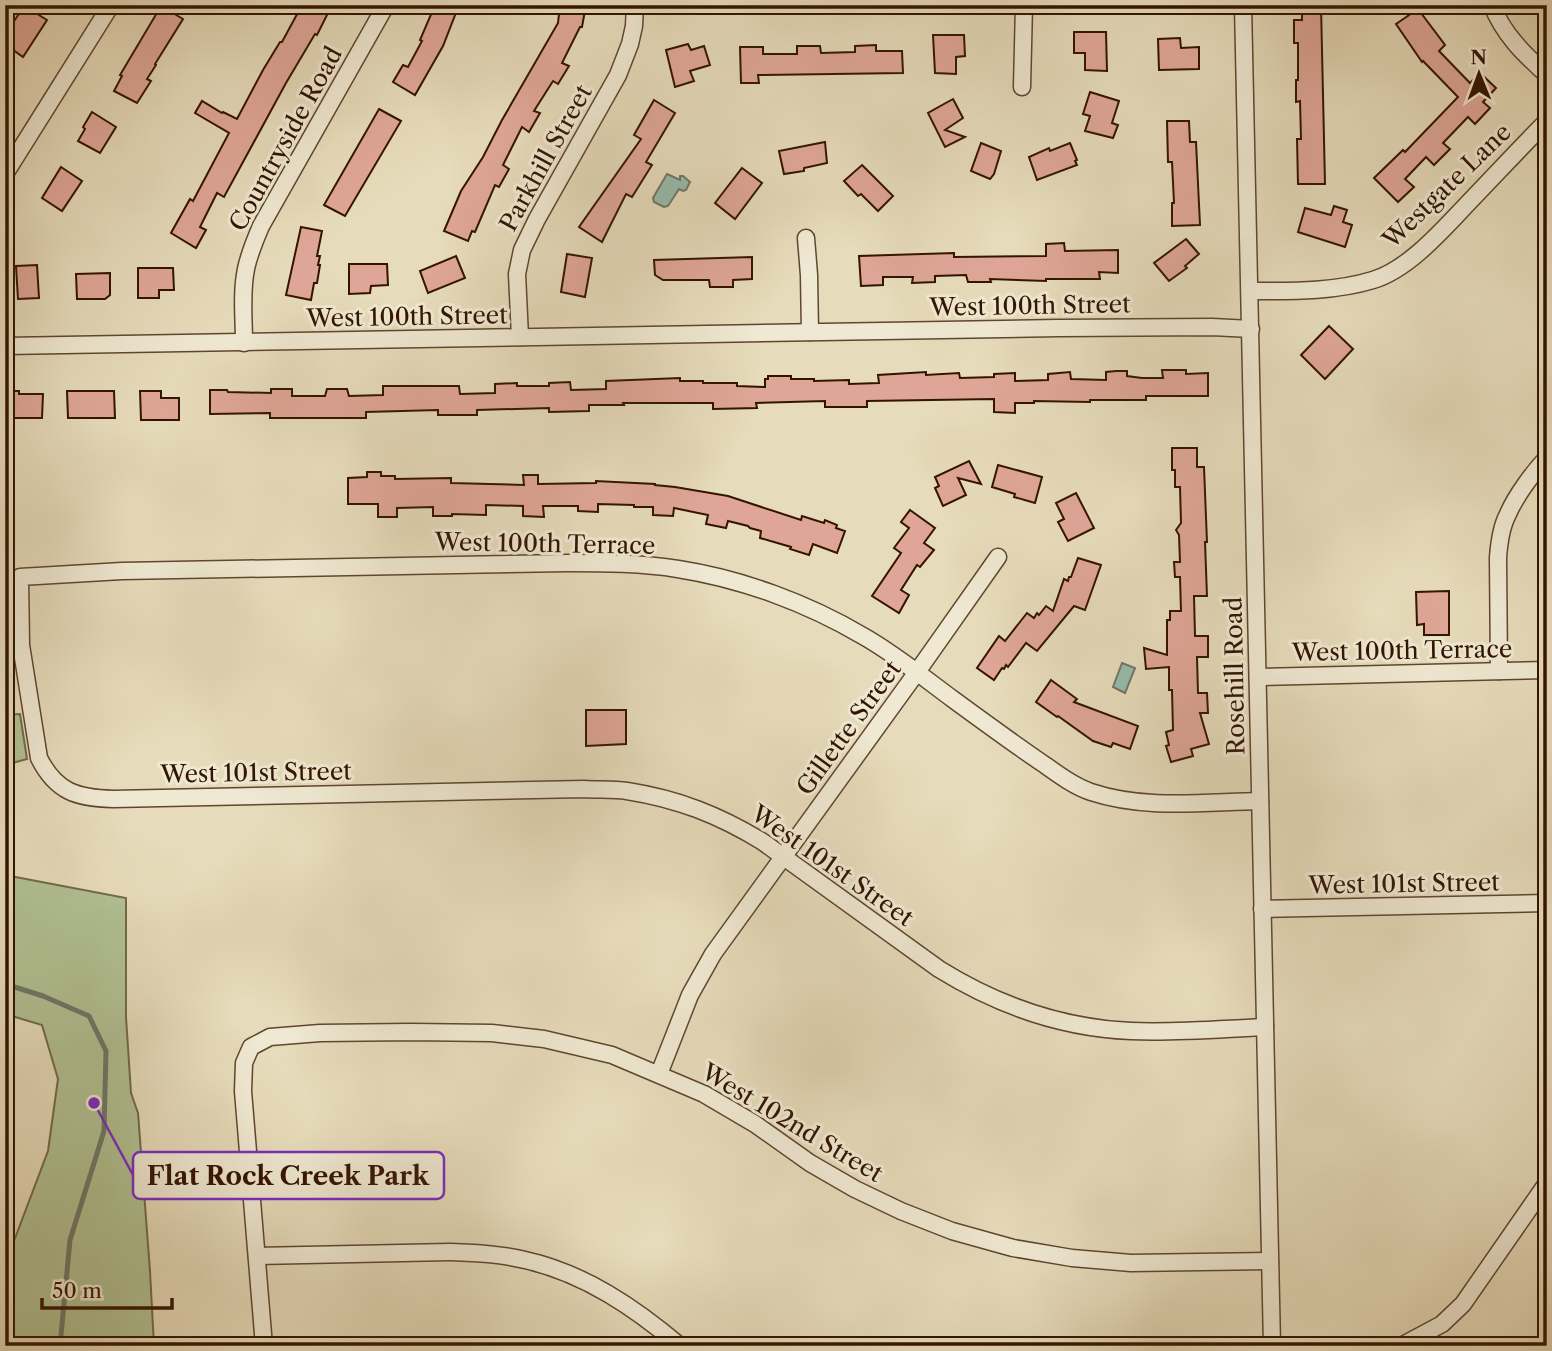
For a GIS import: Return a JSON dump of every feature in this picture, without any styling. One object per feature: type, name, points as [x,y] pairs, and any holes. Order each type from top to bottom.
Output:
[{"type":"street","points":[[5,174],[111,5]]},
{"type":"street","name":"Countryside Road","points":[[244,343],[244,286],[252,247],[261,226],[386,5]]},
{"type":"street","name":"Parkhill Street","points":[[520,337],[517,274],[522,250],[618,75],[630,44],[635,5]]},
{"type":"street","points":[[1022,87],[1024,5]]},
{"type":"street","name":"Rosehill Road","points":[[1243,5],[1272,1346]]},
{"type":"street","points":[[1492,5],[1510,39],[1547,75]]},
{"type":"street","name":"Westgate Lane","points":[[1250,291],[1347,287],[1376,279],[1410,261],[1547,121]]},
{"type":"street","points":[[806,238],[810,332]]},
{"type":"street","name":"West 100th Street","points":[[5,346],[1143,327],[1251,329]]},
{"type":"street","points":[[1499,671],[1500,541],[1508,513],[1536,469],[1547,458]]},
{"type":"street","name":"Gillette Street","points":[[659,1074],[690,995],[713,954],[998,557]]},
{"type":"street","name":"West 100th Terrace","points":[[66,791],[45,770],[39,758],[21,646],[20,578],[122,571],[567,563],[633,564],[679,569],[740,583],[830,618],[864,637],[1040,762],[1088,791],[1137,803],[1260,801]]},
{"type":"street","name":"West 100th Terrace","points":[[1258,677],[1547,670]]},
{"type":"street","name":"West 101st Street","points":[[66,791],[90,798],[113,799],[570,789],[625,791],[670,799],[706,811],[763,842],[939,969],[994,1000],[1043,1017],[1086,1027],[1130,1031],[1265,1027]]},
{"type":"street","name":"West 101st Street","points":[[1262,909],[1547,904]]},
{"type":"street","name":"West 102nd Street","points":[[257,1256],[243,1091],[244,1063],[251,1047],[270,1037],[411,1032],[492,1033],[544,1039],[612,1055],[714,1100],[855,1189],[952,1231],[1013,1248],[1072,1258],[1131,1263],[1270,1261]]},
{"type":"street","points":[[1401,1346],[1442,1324],[1463,1304],[1547,1183]]},
{"type":"street","points":[[264,1346],[257,1256],[450,1252],[482,1253],[526,1260],[562,1271],[610,1294],[650,1321],[680,1346]]},
{"type":"shaded area","points":[[667,174],[680,180],[680,176],[683,176],[690,182],[686,190],[679,189],[668,206],[664,207],[654,202],[653,198]]},
{"type":"shaded area","points":[[1122,663],[1135,668],[1125,693],[1113,687]]},
{"type":"shaded area","points":[[20,714],[27,759],[5,765],[5,715]]},
{"type":"shaded area","points":[[5,875],[126,898],[126,1017],[131,1093],[138,1113],[154,1346],[5,1346],[5,1277],[14,1241],[48,1151],[58,1079],[42,1025],[5,1014]]},
{"type":"building","points":[[302,5],[332,5],[224,197],[217,193],[200,227],[206,230],[196,248],[171,233],[190,199],[193,201],[229,133],[195,113],[202,101],[237,119]]},
{"type":"building","points":[[435,5],[459,5],[443,46],[415,95],[393,82],[403,65],[408,67],[422,41],[420,40]]},
{"type":"building","points":[[560,5],[586,5],[582,27],[562,63],[569,66],[558,84],[553,81],[534,111],[540,113],[529,132],[522,127],[503,165],[509,169],[499,187],[495,185],[475,232],[472,231],[468,241],[444,231],[461,191],[558,23]]},
{"type":"building","points":[[1302,5],[1321,5],[1325,184],[1298,184],[1297,139],[1301,139],[1300,101],[1296,102],[1298,43],[1294,43],[1294,20],[1302,20]]},
{"type":"building","points":[[24,6],[47,20],[23,57],[5,44],[5,35]]},
{"type":"building","points":[[161,6],[183,19],[155,64],[147,79],[151,81],[137,103],[114,91],[122,76],[120,75]]},
{"type":"building","points":[[1418,9],[1445,45],[1439,51],[1470,83],[1480,73],[1496,88],[1483,102],[1490,108],[1475,124],[1468,117],[1443,143],[1450,149],[1434,165],[1426,157],[1405,179],[1414,187],[1398,202],[1374,178],[1403,150],[1405,152],[1458,97],[1422,62],[1396,24]]},
{"type":"building","points":[[1074,32],[1106,32],[1107,71],[1085,70],[1085,53],[1074,53]]},
{"type":"building","points":[[933,35],[964,35],[965,56],[956,57],[956,74],[935,73]]},
{"type":"building","points":[[1180,38],[1181,48],[1199,47],[1199,69],[1159,70],[1158,39]]},
{"type":"building","points":[[688,44],[691,50],[704,46],[710,65],[690,71],[694,81],[675,87],[666,50]]},
{"type":"building","points":[[876,45],[876,51],[902,51],[903,73],[758,75],[759,83],[741,83],[740,47],[763,47],[763,54],[797,54],[797,46],[820,46],[821,53],[855,52],[855,46]]},
{"type":"building","points":[[1090,92],[1119,101],[1112,123],[1118,125],[1113,138],[1085,131],[1090,116],[1083,114]]},
{"type":"building","points":[[953,99],[963,118],[945,130],[965,137],[945,147],[928,113]]},
{"type":"building","points":[[654,100],[675,113],[646,162],[652,165],[632,197],[626,194],[602,242],[579,227],[641,139],[634,135]]},
{"type":"building","points":[[379,109],[401,121],[345,216],[324,205]]},
{"type":"building","points":[[92,112],[116,127],[100,153],[78,141]]},
{"type":"building","points":[[1167,121],[1189,121],[1190,142],[1196,142],[1200,225],[1172,226],[1174,203],[1172,162],[1168,162]]},
{"type":"building","points":[[825,142],[827,163],[784,174],[779,151]]},
{"type":"building","points":[[981,143],[1001,151],[990,179],[971,171]]},
{"type":"building","points":[[1070,143],[1077,165],[1037,180],[1029,157]]},
{"type":"building","points":[[862,165],[893,196],[878,211],[844,181]]},
{"type":"building","points":[[61,167],[82,181],[62,211],[42,198]]},
{"type":"building","points":[[742,168],[762,183],[735,219],[715,203]]},
{"type":"building","points":[[1334,206],[1347,210],[1343,222],[1352,225],[1345,247],[1298,232],[1305,208],[1331,215]]},
{"type":"building","points":[[301,227],[322,231],[317,256],[320,256],[320,265],[311,300],[286,295]]},
{"type":"building","points":[[1186,239],[1199,254],[1185,266],[1187,268],[1169,281],[1154,263]]},
{"type":"building","points":[[1064,243],[1065,251],[1118,250],[1118,273],[1099,272],[1100,279],[990,279],[991,282],[968,282],[966,275],[935,276],[935,282],[912,283],[913,277],[883,277],[883,285],[861,286],[859,256],[954,253],[954,257],[1046,256],[1046,244]]},
{"type":"building","points":[[567,254],[592,258],[585,297],[561,292]]},
{"type":"building","points":[[456,256],[465,278],[428,293],[420,271]]},
{"type":"building","points":[[752,257],[752,279],[733,280],[733,287],[710,287],[709,280],[663,280],[655,275],[654,260]]},
{"type":"building","points":[[349,264],[387,264],[388,285],[371,286],[370,293],[349,294]]},
{"type":"building","points":[[37,265],[39,298],[18,299],[16,266]]},
{"type":"building","points":[[138,268],[173,268],[174,290],[159,290],[159,298],[138,298]]},
{"type":"building","points":[[110,273],[110,295],[105,299],[77,299],[76,274]]},
{"type":"building","points":[[1329,326],[1353,349],[1325,379],[1301,355]]},
{"type":"building","points":[[1162,370],[1186,370],[1186,374],[1208,373],[1208,396],[1146,396],[1146,400],[1090,402],[1034,401],[1015,403],[1015,413],[994,412],[994,399],[867,401],[867,407],[825,407],[825,401],[756,403],[757,408],[713,409],[713,403],[623,403],[624,405],[589,405],[589,411],[549,412],[549,408],[477,410],[477,415],[438,415],[438,410],[366,412],[366,418],[270,418],[270,413],[210,414],[210,390],[271,393],[271,389],[292,389],[292,396],[325,396],[327,389],[347,389],[349,396],[383,395],[383,386],[459,386],[460,394],[495,393],[495,384],[517,383],[517,386],[549,386],[549,383],[570,382],[571,390],[606,389],[606,381],[680,378],[680,381],[765,387],[765,379],[768,379],[768,376],[791,376],[791,379],[814,381],[849,380],[849,384],[879,383],[878,375],[926,372],[926,375],[959,373],[960,378],[1015,373],[1015,381],[1048,380],[1048,374],[1070,372],[1071,379],[1106,380],[1106,372],[1116,371],[1127,371],[1127,376],[1163,378]]},
{"type":"building","points":[[5,391],[43,394],[42,418],[5,418]]},
{"type":"building","points":[[67,391],[114,391],[115,418],[68,418]]},
{"type":"building","points":[[140,391],[161,391],[161,398],[179,398],[179,420],[141,420]]},
{"type":"building","points":[[1172,448],[1197,448],[1197,467],[1204,467],[1207,596],[1194,596],[1195,636],[1208,636],[1208,657],[1197,657],[1198,693],[1207,693],[1208,713],[1200,713],[1209,744],[1191,749],[1193,756],[1171,762],[1166,746],[1169,745],[1166,732],[1173,730],[1169,667],[1146,669],[1144,648],[1167,655],[1167,620],[1170,620],[1170,611],[1181,611],[1180,577],[1175,577],[1174,562],[1180,562],[1179,535],[1176,530],[1181,523],[1180,487],[1175,487]]},
{"type":"building","points":[[969,461],[981,484],[958,478],[966,495],[943,506],[935,488],[939,486],[935,477]]},
{"type":"building","points":[[998,465],[1042,477],[1035,503],[992,487]]},
{"type":"building","points":[[367,472],[381,472],[381,476],[395,476],[395,479],[451,478],[451,483],[524,485],[523,475],[538,475],[538,484],[596,481],[655,484],[728,496],[801,520],[802,516],[824,523],[825,520],[845,531],[837,553],[813,544],[809,555],[760,538],[761,531],[748,526],[728,521],[726,528],[706,524],[708,515],[674,508],[673,516],[653,515],[653,507],[634,505],[598,504],[598,512],[578,511],[578,506],[543,506],[544,517],[523,516],[523,506],[486,505],[486,515],[433,516],[433,507],[397,508],[397,517],[378,517],[378,504],[348,504],[348,478],[367,477]]},
{"type":"building","points":[[1076,493],[1094,528],[1068,541],[1058,522],[1064,519],[1056,503]]},
{"type":"building","points":[[910,510],[935,528],[924,543],[934,550],[920,567],[917,565],[901,590],[909,595],[899,613],[872,596],[901,553],[894,548],[909,528],[901,522]]},
{"type":"building","points":[[1078,558],[1101,565],[1085,610],[1074,606],[1037,651],[1026,643],[994,680],[977,668],[999,636],[1005,641],[1027,613],[1034,618],[1046,606],[1053,611],[1064,579],[1068,581],[1071,577]]},
{"type":"building","points":[[1449,591],[1449,635],[1424,635],[1424,624],[1417,625],[1416,592]]},
{"type":"building","points":[[1051,680],[1077,699],[1074,702],[1138,726],[1130,749],[1113,743],[1111,747],[1093,741],[1036,702]]},
{"type":"building","points":[[586,710],[626,710],[626,744],[586,746]]},
{"type":"waterway","points":[[5,984],[43,996],[89,1016],[106,1051],[104,1131],[70,1240],[60,1346]]},
{"type":"place","name":"Flat Rock Creek Park","points":[[94,1103]]}]
